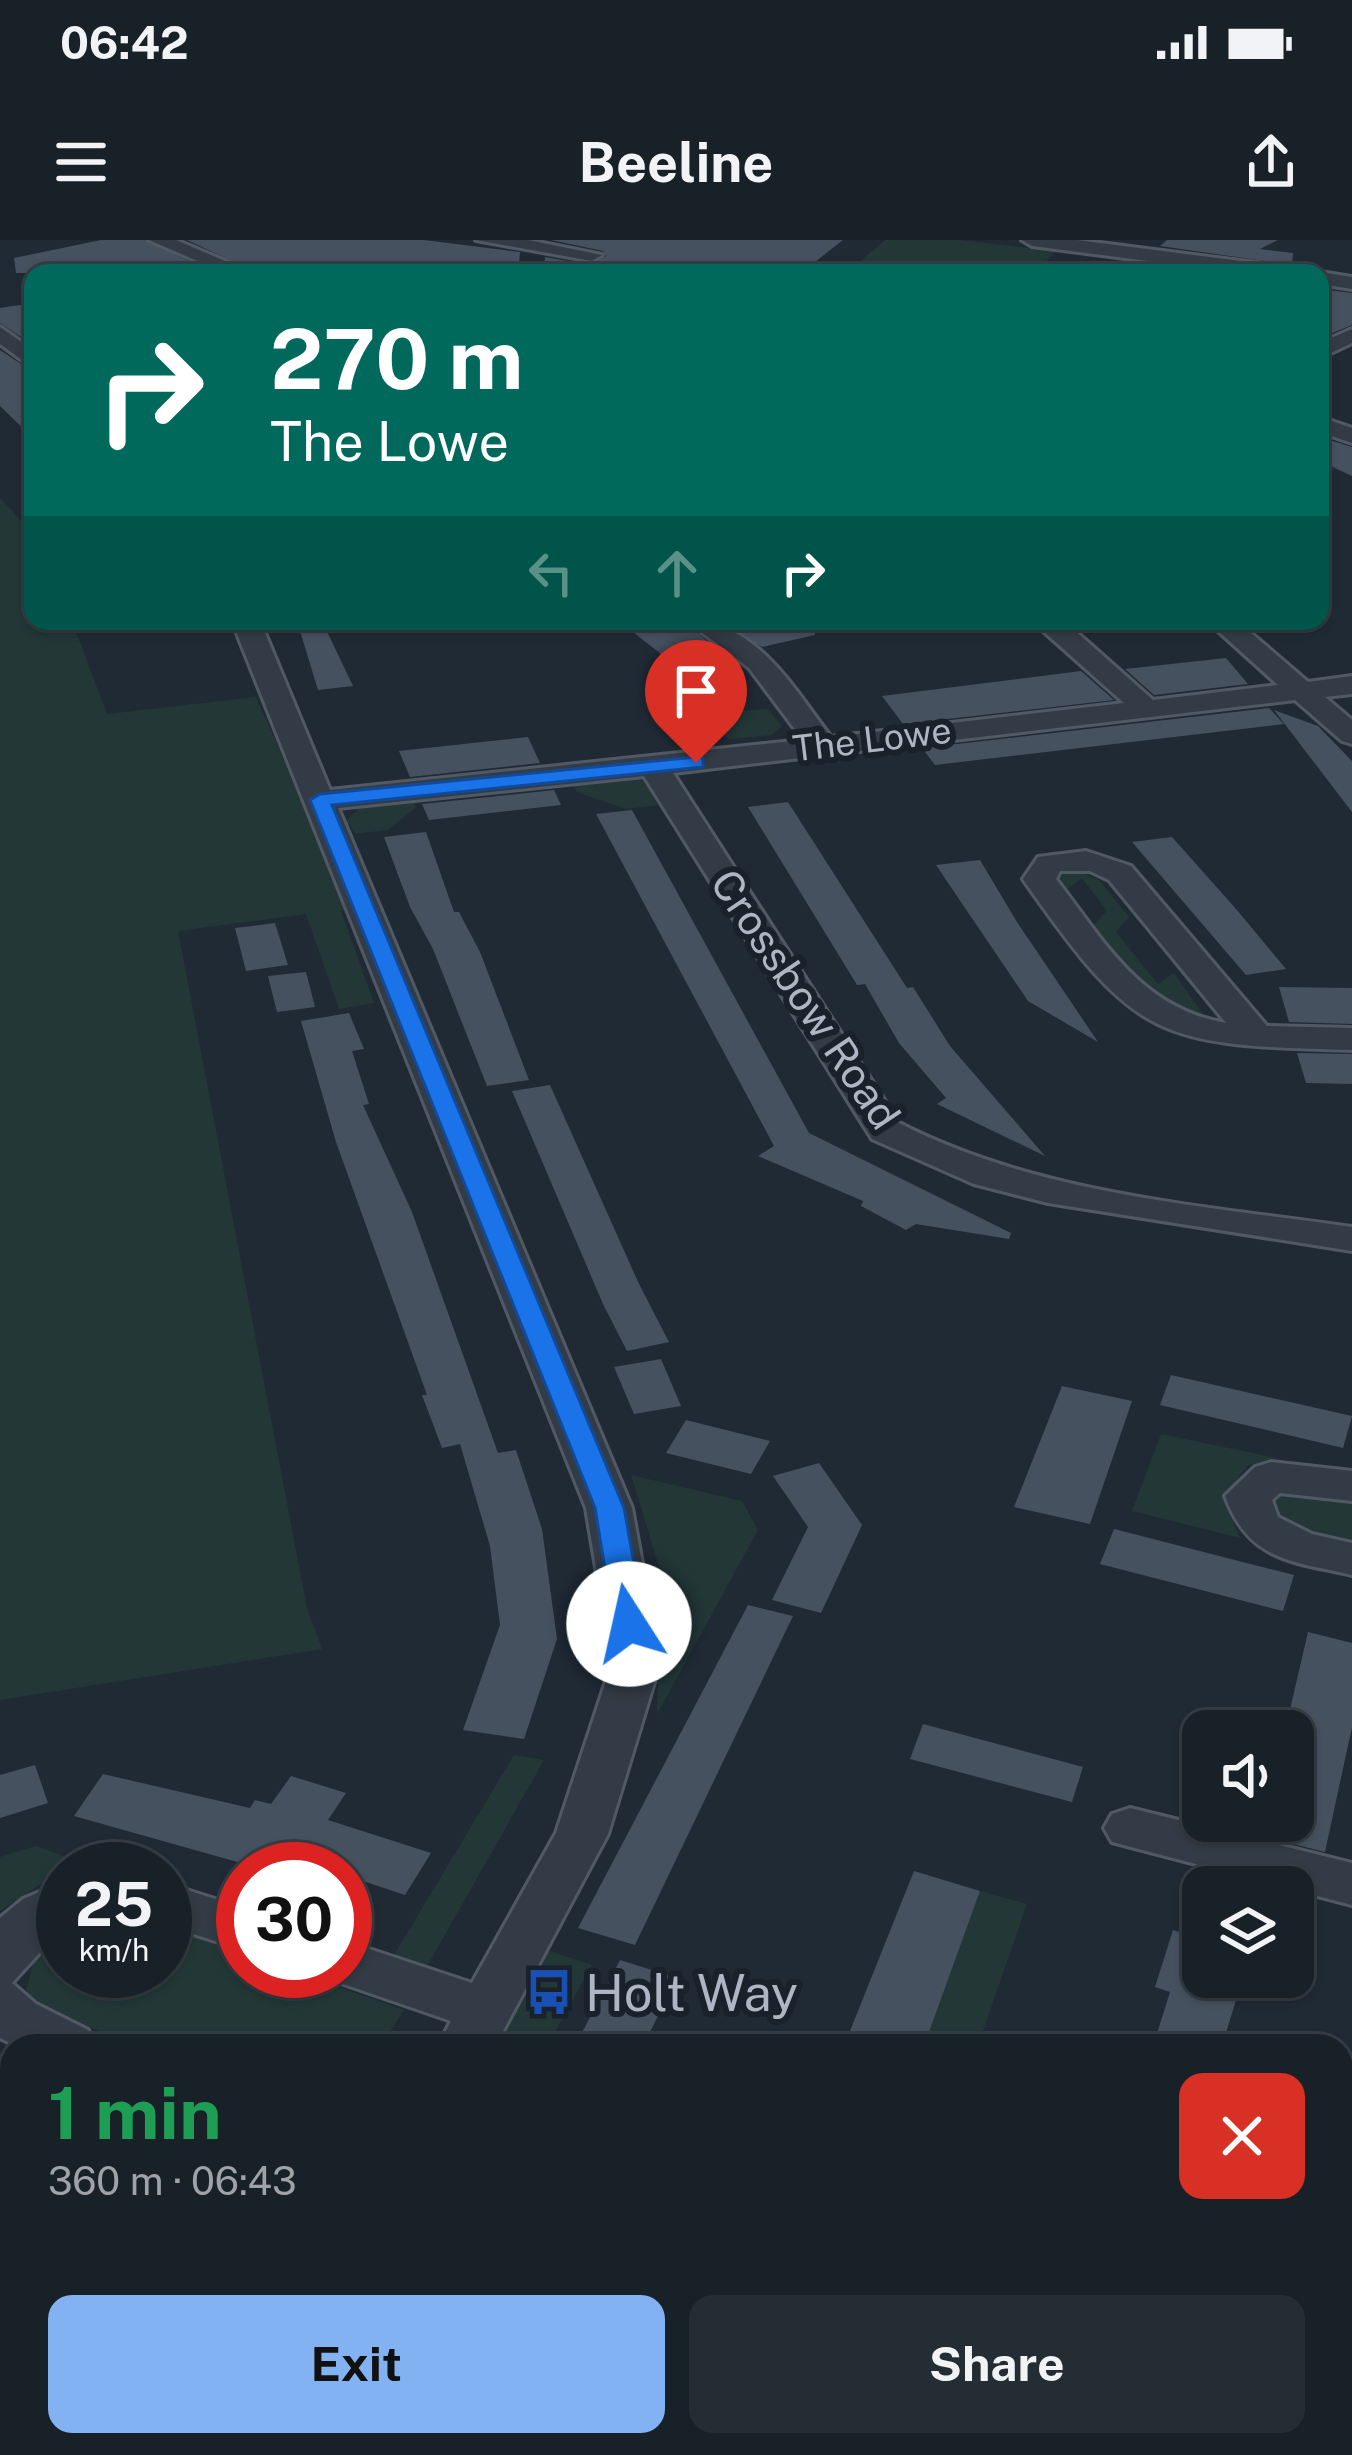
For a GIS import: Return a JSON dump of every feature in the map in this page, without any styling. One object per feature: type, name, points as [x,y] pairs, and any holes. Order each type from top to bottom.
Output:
[{"type":"street","points":[[158,240],[220,264]]},
{"type":"street","points":[[486,240],[592,255]]},
{"type":"street","points":[[570,264],[616,240]]},
{"type":"street","points":[[1032,240],[1224,264]]},
{"type":"street","points":[[1210,262],[1233,240]]},
{"type":"street","points":[[0,333],[24,353]]},
{"type":"street","points":[[250,630],[609,1508],[636,1663],[582,1834],[477,2028],[372,1976]]},
{"type":"street","points":[[714,630],[760,662],[821,743]]},
{"type":"street","points":[[1232,630],[1352,735]]},
{"type":"street","points":[[1047,632],[1079,644],[1146,709]]},
{"type":"street","name":"The Lowe","points":[[320,800],[655,769],[821,743],[1352,685]]},
{"type":"street","name":"Crossbow Road","points":[[655,769],[885,1131],[932,1155],[1027,1187],[1352,1239]]},
{"type":"street","points":[[1255,1035],[1120,873],[1102,862],[1077,858],[1049,864],[1040,879],[1125,991],[1169,1020],[1255,1035],[1352,1039]]},
{"type":"street","points":[[1352,1486],[1270,1477],[1248,1496],[1259,1526],[1300,1547],[1352,1559]]},
{"type":"street","points":[[1130,1828],[1352,1884]]},
{"type":"street","points":[[0,1965],[14,1935],[36,1917]]},
{"type":"street","points":[[0,2001],[16,2020],[44,2034]]},
{"type":"green space","points":[[885,240],[960,240],[1056,251],[1044,264],[858,263]]},
{"type":"green space","points":[[0,498],[24,523],[24,630],[75,630],[107,714],[256,697],[350,909],[341,911],[374,1003],[339,1009],[306,914],[178,931],[307,1608],[322,1649],[0,1700]]},
{"type":"green space","points":[[768,709],[782,726],[772,735],[728,739],[718,724],[730,712]]},
{"type":"green space","points":[[630,775],[644,781],[658,805],[626,809],[577,792],[571,782]]},
{"type":"green space","points":[[412,797],[416,807],[388,830],[355,834],[346,820],[366,802]]},
{"type":"green space","points":[[1082,873],[1099,880],[1129,917],[1116,932],[1158,984],[1174,973],[1202,1013],[1170,1007],[1126,969],[1092,926],[1107,911],[1082,878],[1065,891],[1055,880],[1057,874]]},
{"type":"green space","points":[[1161,1434],[1277,1458],[1249,1465],[1235,1482],[1231,1508],[1240,1538],[1132,1511]]},
{"type":"green space","points":[[631,1475],[742,1501],[758,1530],[657,1714],[661,1573]]},
{"type":"green space","points":[[1285,1486],[1352,1497],[1352,1542],[1283,1522],[1273,1503]]},
{"type":"green space","points":[[514,1755],[544,1760],[426,1968],[393,1957]]},
{"type":"green space","points":[[36,1846],[36,1887],[0,1911],[0,1857]]},
{"type":"green space","points":[[980,1891],[1027,1904],[983,2031],[993,2034],[928,2034]]},
{"type":"green space","points":[[192,1936],[216,1944],[216,1998],[370,1998],[404,2010],[389,2034],[107,2034],[35,2007],[26,1993],[36,1952],[36,1998],[192,1998]]},
{"type":"green space","points":[[544,1949],[592,1965],[554,2034],[494,2034]]},
{"type":"building","points":[[101,240],[145,240],[195,264],[24,264],[24,273],[16,273],[14,258]]},
{"type":"building","points":[[187,240],[424,240],[520,252],[519,264],[238,264]]},
{"type":"building","points":[[551,240],[843,240],[812,264],[593,264],[606,256],[603,251]]},
{"type":"building","points":[[1167,240],[1278,240],[1260,249],[1293,253],[1292,264],[1285,264],[1160,246]]},
{"type":"building","points":[[545,257],[585,264],[545,264]]},
{"type":"building","points":[[1329,290],[1352,293],[1352,325],[1329,334]]},
{"type":"building","points":[[24,304],[24,339],[0,323],[0,308]]},
{"type":"building","points":[[0,350],[24,366],[24,429],[0,406]]},
{"type":"building","points":[[1329,440],[1352,447],[1352,476],[1329,465]]},
{"type":"building","points":[[300,630],[326,630],[353,686],[318,690]]},
{"type":"building","points":[[630,630],[694,630],[724,655],[708,658],[743,706],[736,713]]},
{"type":"building","points":[[733,630],[815,630],[815,635],[762,647]]},
{"type":"building","points":[[1226,658],[1248,684],[1154,695],[1125,669]]},
{"type":"building","points":[[1081,671],[1114,700],[903,724],[882,696]]},
{"type":"building","points":[[1269,708],[1284,724],[935,765],[922,748]]},
{"type":"building","points":[[1274,710],[1318,726],[1352,761],[1352,812]]},
{"type":"building","points":[[528,737],[540,763],[410,777],[399,751]]},
{"type":"building","points":[[554,790],[561,805],[429,820],[422,804]]},
{"type":"building","points":[[788,802],[907,988],[913,987],[950,1046],[1045,1156],[937,1104],[946,1098],[899,1043],[865,984],[857,985],[748,807]]},
{"type":"building","points":[[632,810],[809,1133],[1011,1233],[1009,1239],[916,1224],[906,1230],[861,1206],[863,1201],[758,1156],[774,1146],[596,814]]},
{"type":"building","points":[[426,832],[454,912],[459,912],[480,952],[529,1080],[487,1086],[433,949],[410,907],[384,837]]},
{"type":"building","points":[[1172,837],[1286,969],[1246,975],[1132,842]]},
{"type":"building","points":[[980,860],[1098,1042],[1028,1001],[936,865]]},
{"type":"building","points":[[275,923],[288,965],[246,971],[235,928]]},
{"type":"building","points":[[306,972],[315,1007],[277,1012],[268,976]]},
{"type":"building","points":[[1279,987],[1352,988],[1352,1024],[1289,1022]]},
{"type":"building","points":[[349,1013],[364,1049],[352,1051],[369,1104],[363,1105],[412,1212],[498,1453],[516,1450],[542,1529],[557,1639],[524,1739],[463,1730],[500,1625],[490,1546],[460,1444],[442,1448],[422,1395],[427,1395],[336,1142],[301,1021]]},
{"type":"building","points":[[1297,1053],[1352,1054],[1352,1084],[1306,1083]]},
{"type":"building","points":[[550,1085],[669,1342],[627,1351],[603,1304],[512,1091]]},
{"type":"building","points":[[661,1359],[681,1406],[634,1414],[614,1367]]},
{"type":"building","points":[[1171,1375],[1352,1416],[1343,1448],[1160,1405]]},
{"type":"building","points":[[1062,1386],[1132,1401],[1090,1524],[1014,1507]]},
{"type":"building","points":[[686,1420],[770,1441],[751,1474],[666,1453]]},
{"type":"building","points":[[819,1463],[862,1525],[821,1613],[772,1600],[808,1527],[773,1476]]},
{"type":"building","points":[[1114,1529],[1294,1575],[1283,1611],[1100,1564]]},
{"type":"building","points":[[748,1605],[793,1616],[635,1945],[578,1928]]},
{"type":"building","points":[[1308,1632],[1352,1643],[1352,1727],[1325,1852],[1293,1844],[1314,1842],[1314,1710],[1290,1710]]},
{"type":"building","points":[[923,1724],[1083,1767],[1072,1802],[910,1759]]},
{"type":"building","points":[[35,1765],[48,1803],[0,1818],[0,1775]]},
{"type":"building","points":[[103,1774],[250,1808],[255,1800],[271,1804],[291,1776],[346,1793],[328,1820],[431,1853],[405,1895],[372,1884],[372,1842],[216,1842],[216,1856],[192,1849],[192,1842],[166,1842],[74,1816]]},
{"type":"building","points":[[914,1871],[980,1891],[928,2034],[849,2034]]},
{"type":"building","points":[[1173,1930],[1182,1933],[1182,1998],[1237,1998],[1226,2034],[1157,2034],[1170,1992],[1155,1987]]},
{"type":"building","points":[[620,1960],[677,1978],[649,2034],[581,2034]]},
{"type":"place","name":"Holt Way","points":[[549,1992]]},
{"type":"route","points":[[629,1624],[609,1508],[320,800],[696,763]]}]
